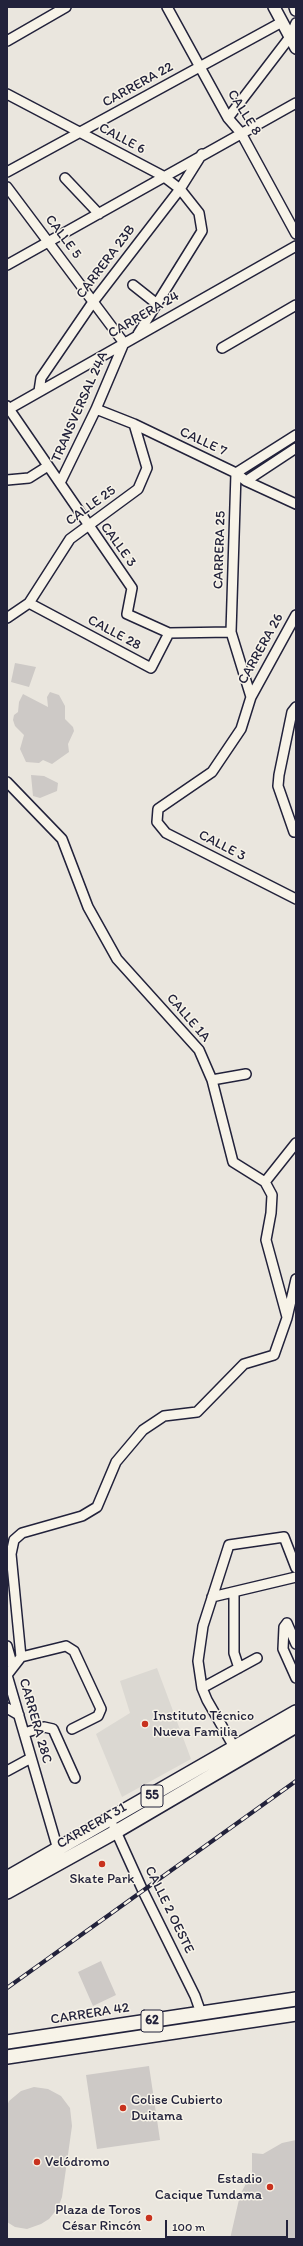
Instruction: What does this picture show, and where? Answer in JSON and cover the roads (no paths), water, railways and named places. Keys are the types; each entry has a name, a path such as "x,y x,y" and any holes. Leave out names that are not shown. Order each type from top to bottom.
{"highway":[{"name":"CARRERA 31","path":"114,1826 234,1747 296,1712"},
{"name":"CARRERA 31","path":"7,1892 60,1856 296,1726"},
{"name":"CARRERA 31","path":"7,1878 60,1856"},
{"name":"CARRERA 42","path":"7,2042 296,1999"},
{"name":"62","path":"7,2056 296,2014"}],"main road":[{"path":"274,7 296,48"}],"street":[{"path":"7,41 66,7"},
{"name":"CALLE 8","path":"167,7 228,118 241,133 296,234"},
{"name":"CARRERA 22","path":"7,172 282,22"},
{"path":"228,118 290,37 296,23"},
{"name":"CALLE 6","path":"7,94 163,176 180,189 199,213 202,231 157,304"},
{"path":"7,265 99,214 203,153 296,103"},
{"name":"CARRERA 23B","path":"39,391 41,378 93,302 180,189 203,153"},
{"path":"65,178 99,214"},
{"name":"CALLE 5","path":"7,187 124,343"},
{"name":"CARRERA 24","path":"8,408 296,246"},
{"path":"133,285 157,304 138,334"},
{"path":"222,348 296,305"},
{"name":"TRANSVERSAL 24A","path":"60,483 96,409 124,343"},
{"name":"CALLE 3","path":"8,408 132,588 127,614 169,633 231,632"},
{"name":"CALLE 7","path":"96,409 134,424 236,473 246,481 296,504"},
{"name":"CALLE 25","path":"7,618 29,603 70,539 138,489 147,468 134,424"},
{"path":"236,473 296,435"},
{"path":"246,481 296,448"},
{"path":"7,480 29,478 48,466"},
{"name":"CARRERA 25","path":"236,473 231,632 251,696"},
{"name":"CALLE 28","path":"29,603 151,668 169,633"},
{"name":"CARRERA 26","path":"251,696 296,615"},
{"name":"CALLE 3","path":"251,696 241,728 212,772 158,809 157,822 166,833 296,898"},
{"path":"294,709 279,775 278,786 294,832"},
{"name":"CALLE 1A","path":"7,782 62,839 88,907 117,959 199,1050 212,1080 233,1162 265,1182"},
{"path":"212,1080 246,1074"},
{"path":"287,1318 266,1240 271,1213 272,1195 265,1182 296,1143"},
{"path":"72,1730 98,1716 102,1709 74,1651 66,1646 21,1656 11,1554 14,1540 22,1533 82,1516 97,1507 116,1462 143,1430 164,1416 197,1412 244,1364 274,1355 287,1318 296,1280"},
{"path":"234,1747 207,1700 202,1688 198,1661 203,1626 229,1545 284,1537 296,1568"},
{"path":"212,1597 296,1577"},
{"path":"234,1592 234,1653 239,1668"},
{"path":"296,1644 287,1623 284,1627 283,1649 293,1663 296,1678"},
{"path":"7,1646 13,1667"},
{"name":"CARRERA 28C","path":"21,1656 8,1675 60,1856"},
{"path":"202,1688 257,1658"},
{"path":"7,1708 19,1715"},
{"path":"24,1733 44,1727 53,1729 75,1778"},
{"path":"7,1771 31,1758"},
{"name":"CALLE 2 OESTE","path":"114,1826 143,1891 155,1912 196,1996 201,2013"}],"railway":[{"path":"7,1988 296,1781"}],"place":[{"name":"Instituto Técnico Nueva Familia","path":"145,1724"},
{"name":"Skate Park","path":"102,1864"},
{"name":"Colise Cubierto Duitama","path":"123,2108"},
{"name":"Velódromo","path":"37,2162"},
{"name":"Estadio Cacique Tundama","path":"270,2187"},
{"name":"Plaza de Toros César Rincón","path":"149,2218"}]}
